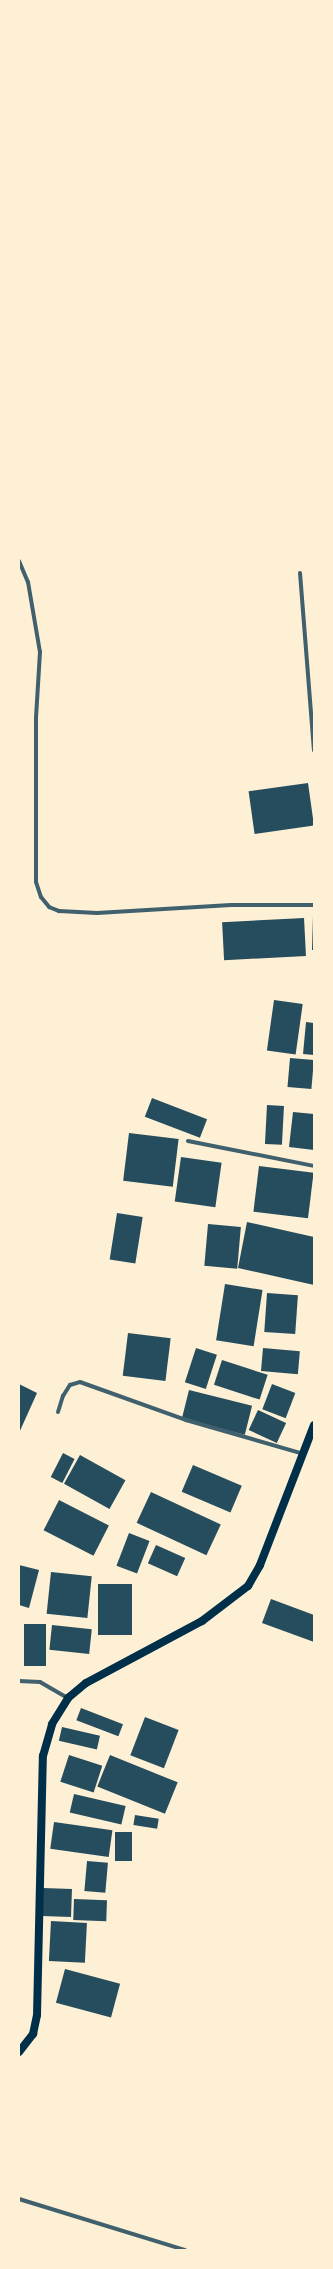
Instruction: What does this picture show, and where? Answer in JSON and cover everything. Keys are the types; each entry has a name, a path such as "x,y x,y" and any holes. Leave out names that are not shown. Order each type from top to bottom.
{"main road":[{"path":"19,2052 33,2034 37,2015 43,1756 52,1724 68,1698 86,1683 202,1621 248,1586 260,1565 314,1425"}],"street":[{"path":"19,561 28,582 40,652 36,718 36,882 41,897 49,907 59,911 97,913 231,905 314,905"},
{"path":"300,573 314,750"},
{"path":"188,1140 314,1166"},
{"path":"58,1412 63,1396 70,1385 80,1382 186,1420 304,1454"},
{"path":"19,1681 40,1682 68,1698"},
{"path":"19,2199 185,2250"}],"building":[{"path":"308,783 314,826 255,834 249,791"},
{"path":"313,915 314,950 312,950"},
{"path":"304,918 306,956 224,960 222,922"},
{"path":"274,1000 303,1004 296,1055 267,1051"},
{"path":"306,1022 314,1023 314,1055 303,1054"},
{"path":"290,1058 314,1060 311,1089 287,1087"},
{"path":"152,1098 207,1119 200,1138 145,1117"},
{"path":"267,1105 284,1106 282,1145 265,1144"},
{"path":"293,1112 314,1114 314,1150 289,1147"},
{"path":"129,1133 179,1139 173,1187 123,1181"},
{"path":"181,1157 222,1163 215,1207 175,1202"},
{"path":"259,1166 314,1173 308,1218 253,1212"},
{"path":"117,1213 143,1217 135,1263 110,1259"},
{"path":"247,1222 314,1237 314,1285 238,1268"},
{"path":"208,1224 241,1227 237,1269 204,1266"},
{"path":"225,1284 263,1290 254,1346 216,1340"},
{"path":"267,1293 298,1295 295,1334 264,1332"},
{"path":"128,1333 171,1338 165,1381 123,1376"},
{"path":"196,1348 217,1355 206,1389 185,1382"},
{"path":"263,1348 300,1351 298,1374 261,1371"},
{"path":"222,1360 268,1375 260,1400 214,1385"},
{"path":"19,1384 37,1393 19,1433"},
{"path":"272,1384 295,1393 286,1418 262,1409"},
{"path":"189,1390 252,1406 245,1435 182,1419"},
{"path":"258,1410 286,1423 277,1443 249,1430"},
{"path":"63,1453 75,1459 62,1483 51,1477"},
{"path":"80,1455 125,1480 109,1509 64,1484"},
{"path":"193,1465 242,1486 230,1512 182,1492"},
{"path":"151,1492 221,1525 206,1555 137,1523"},
{"path":"59,1500 109,1525 93,1556 44,1530"},
{"path":"129,1533 150,1541 137,1574 116,1566"},
{"path":"156,1545 185,1558 177,1576 148,1563"},
{"path":"19,1565 39,1570 29,1608 19,1605"},
{"path":"51,1572 92,1576 87,1618 47,1614"},
{"path":"98,1584 132,1584 132,1635 98,1635"},
{"path":"271,1599 314,1615 314,1642 262,1623"},
{"path":"24,1624 46,1624 46,1666 24,1666"},
{"path":"52,1625 92,1629 89,1654 49,1650"},
{"path":"81,1708 123,1724 118,1736 76,1720"},
{"path":"145,1717 179,1730 164,1768 130,1755"},
{"path":"62,1727 100,1736 97,1749 59,1741"},
{"path":"69,1755 102,1766 94,1792 60,1782"},
{"path":"110,1755 178,1782 165,1814 97,1787"},
{"path":"74,1794 126,1806 121,1824 70,1813"},
{"path":"135,1815 159,1819 157,1829 133,1825"},
{"path":"54,1822 112,1830 109,1857 50,1849"},
{"path":"115,1832 132,1832 132,1861 115,1861"},
{"path":"87,1861 108,1863 105,1893 84,1891"},
{"path":"43,1888 72,1889 71,1917 42,1916"},
{"path":"74,1899 107,1900 106,1921 73,1920"},
{"path":"51,1921 87,1923 85,1963 49,1961"},
{"path":"65,1969 120,1984 111,2018 56,2003"}]}
